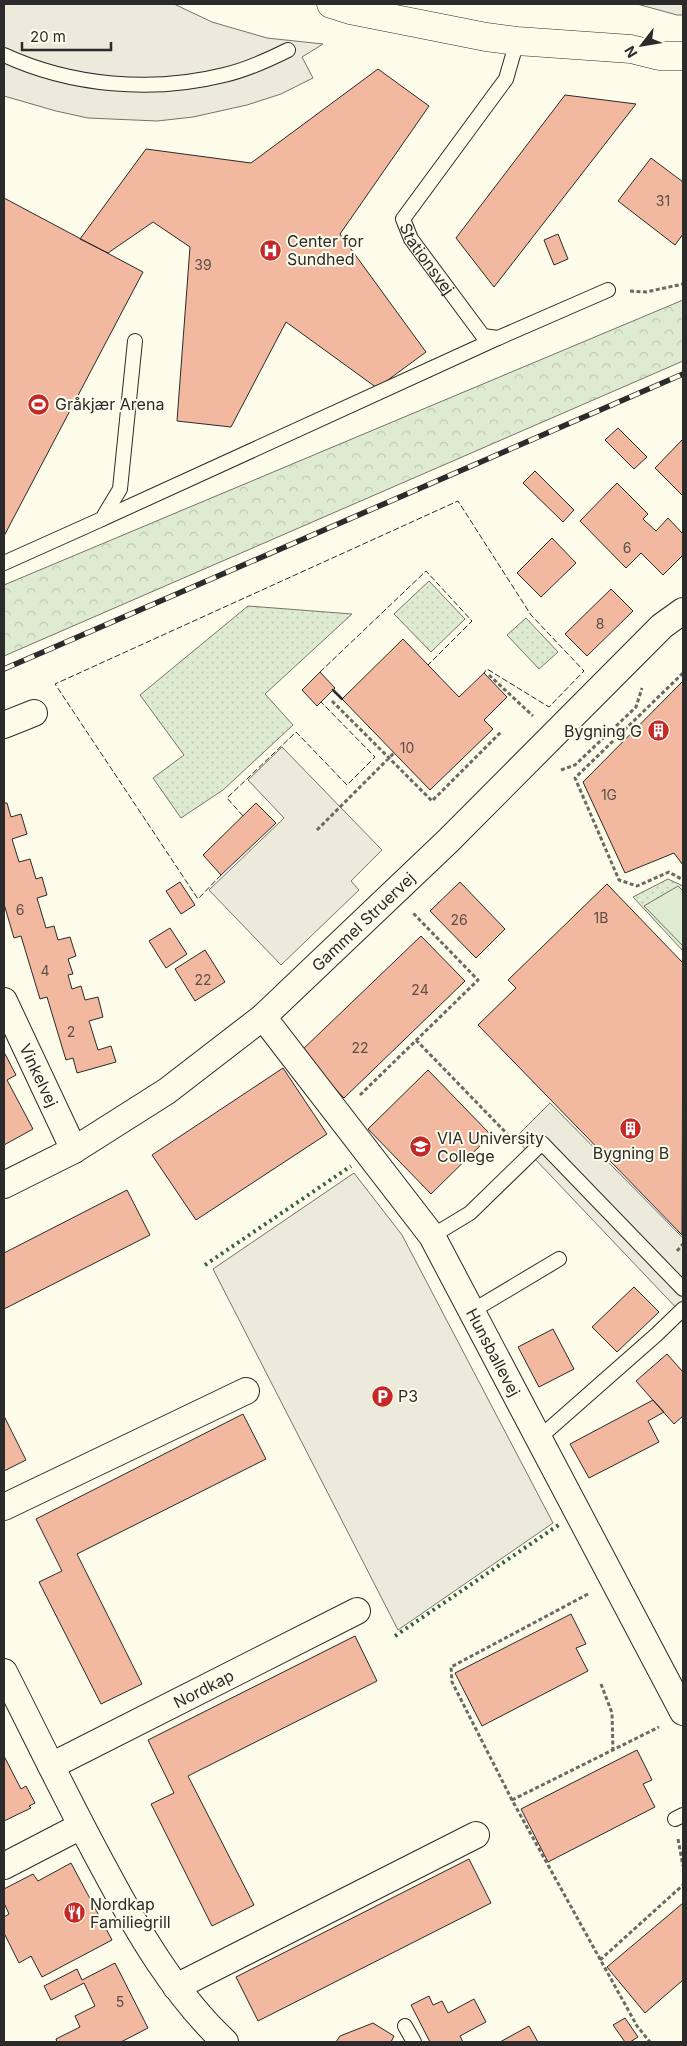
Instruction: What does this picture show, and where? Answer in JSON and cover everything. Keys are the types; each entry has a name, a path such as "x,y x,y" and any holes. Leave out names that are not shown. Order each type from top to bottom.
{"street":[{"path":"331,4 350,10 466,33 518,41 631,49 659,56 683,56"},
{"name":"Gammel Struervej","path":"4,1185 74,1150 167,1091 264,1017 394,893 662,626 683,611"},
{"path":"4,724 34,713"},
{"name":"Vinkelvej","path":"4,1001 74,1150"},
{"name":"Hunsballevej","path":"264,1017 432,1236 614,1580 674,1718"},
{"path":"4,1507 246,1391"},
{"name":"Nordkap","path":"51,1766 357,1611"},
{"path":"4,1672 81,1826 133,1922 176,1987 225,2042"},
{"path":"4,1866 81,1826"},
{"path":"176,1987 476,1835"}],"lane":[{"name":"Stationsvej","path":"498,338 483,336 411,239 403,219 506,79 518,41"},
{"path":"4,55 30,66 62,75 140,85 166,84 225,75 288,50"},
{"path":"4,563 498,338 608,290"},
{"path":"102,519 120,489 136,341"},
{"path":"432,1236 470,1213 542,1143 683,1289"},
{"path":"472,1311 558,1259"},
{"path":"539,1438 656,1335 683,1308"},
{"path":"405,2026 414,2042"}],"path":[{"path":"608,290 646,292 683,284"},
{"path":"683,673 575,778 619,880 637,886 668,872 683,880"},
{"path":"489,675 553,736"},
{"path":"332,701 432,800 501,732"},
{"path":"317,830 394,753"},
{"path":"339,1115 478,980 394,893"},
{"path":"416,1040 529,1156"},
{"path":"614,1580 451,1667 452,1682 512,1800 637,2026 650,2042"},
{"path":"601,1684 612,1713 612,1751"},
{"path":"512,1800 674,1718"},
{"path":"600,1960 683,1885"}],"green space":[{"path":"683,300 683,361 4,656 4,585"},
{"path":"429,581 465,619 431,652 394,614"},
{"path":"248,606 352,614 265,694 293,725 223,790 181,818 153,778 184,755 140,695"},
{"path":"526,618 558,652 539,669 507,635"},
{"path":"668,879 683,886 683,951 633,897"},
{"path":"678,886 683,891 683,946 644,906"}],"shaded area":[{"path":"4,4 174,4 212,22 267,38 323,44 302,57 313,78 281,94 247,105 193,117 157,121 88,118 4,96"},
{"path":"637,4 683,4 683,15 677,15"},
{"path":"282,747 382,850 351,881 359,890 281,965 209,890 284,818 248,780"},
{"path":"550,1103 683,1238 683,1315 515,1138"},
{"name":"P3","path":"354,1173 402,1235 553,1523 398,1630 213,1269"}],"building":[{"name":"Center for Sundhed","path":"378,69 429,106 340,234 426,352 377,388 286,322 231,427 177,421 190,247 153,222 108,253 80,239 146,149 251,163"},
{"path":"565,95 636,104 494,287 456,238"},
{"path":"651,158 683,182 683,234 675,245 618,201"},
{"name":"Gråkjær Arena","path":"4,198 143,272 4,536"},
{"path":"558,234 568,259 554,265 544,240"},
{"path":"618,428 647,457 634,469 605,440"},
{"path":"683,439 683,496 655,468"},
{"path":"535,471 574,510 563,522 523,483"},
{"path":"617,483 648,514 643,519 656,531 668,518 683,534 683,555 663,575 641,553 626,568 580,521"},
{"path":"552,538 576,563 541,597 517,573"},
{"path":"611,589 633,611 587,656 565,634"},
{"path":"403,639 459,697 484,673 507,697 484,720 493,729 430,790 342,699"},
{"path":"320,672 335,688 317,706 302,690"},
{"name":"Bygning G","path":"683,681 683,865 674,853 625,873 583,782"},
{"path":"4,803 7,803 11,817 21,814 27,834 12,839 19,862 30,859 36,879 42,877 47,895 37,898 46,928 54,926 58,940 70,937 76,956 68,959 73,974 68,975 72,989 81,986 85,1000 98,997 103,1017 89,1021 98,1050 111,1046 116,1062 77,1073 73,1058 66,1060 47,997 40,999 21,936 14,938 4,904"},
{"path":"256,803 276,823 221,875 203,855"},
{"path":"180,882 195,905 181,914 166,891"},
{"path":"460,882 505,929 476,958 430,911"},
{"name":"Bygning B","path":"607,884 683,963 682,1235 478,1025 516,988 508,980"},
{"path":"170,928 187,954 166,968 149,941"},
{"path":"421,936 465,981 344,1098 300,1052"},
{"path":"205,950 225,982 195,1001 175,969"},
{"path":"4,1052 16,1075 7,1080 33,1129 4,1145"},
{"path":"283,1068 327,1134 196,1220 152,1155"},
{"path":"428,1070 491,1135 431,1194 368,1129"},
{"path":"127,1190 150,1235 4,1309 4,1253"},
{"path":"634,1287 659,1312 617,1352 592,1327"},
{"path":"553,1329 574,1369 539,1387 518,1347"},
{"path":"667,1354 683,1372 683,1416 674,1424 636,1381"},
{"path":"653,1400 664,1412 648,1421 659,1442 589,1478 570,1444"},
{"path":"243,1414 266,1459 77,1554 142,1684 101,1704 39,1582 62,1571 36,1519"},
{"path":"4,1416 26,1460 4,1471"},
{"path":"571,1614 586,1644 576,1648 588,1671 482,1726 455,1673"},
{"path":"355,1636 377,1681 188,1776 254,1905 212,1926 151,1804 174,1793 148,1740"},
{"path":"637,1750 652,1780 643,1784 655,1807 548,1862 521,1809"},
{"path":"4,1756 21,1789 26,1786 35,1803 29,1806 31,1808 4,1821"},
{"path":"469,1859 491,1903 258,2021 236,1977"},
{"path":"71,1863 112,1940 42,1977 31,1956 19,1963 4,1933 4,1917 9,1914 4,1903 4,1889 33,1874 38,1881"},
{"path":"683,1903 683,1980 645,2013 607,1967"},
{"path":"115,1963 148,2028 121,2042 57,2042 56,2039 80,2027 75,2016 95,2006 84,1983 51,2000 44,1986 77,1969 82,1980"},
{"path":"429,1996 433,2005 442,2001 448,2013 474,1999 486,2022 460,2036 463,2042 430,2042 411,2005"},
{"path":"625,2018 638,2037 630,2042 625,2042 613,2025"},
{"path":"373,2023 394,2036 391,2042 336,2042 340,2036"},
{"path":"529,2026 538,2042 500,2042"}],"railway":[{"path":"4,669 683,374"}],"hedge":[{"path":"205,1265 351,1166"},
{"path":"395,1636 560,1524"}],"fence":[{"path":"221,875 198,899 55,684 458,501 531,615 584,671 549,707 487,669 484,673"},
{"path":"320,672 426,571 472,621 428,665"},
{"path":"243,816 227,798 296,732 347,785 375,757 321,702"}],"wall":[{"path":"333,690 342,699"}],"place":[{"name":"Center for Sundhed","path":"271,250"},
{"name":"Gråkjær Arena","path":"39,404"},
{"name":"Bygning G","path":"658,731"},
{"name":"Bygning B","path":"631,1129"},
{"name":"VIA University College","path":"421,1147"},
{"name":"P3","path":"382,1396"},
{"name":"Nordkap Familiegrill","path":"74,1913"}]}
